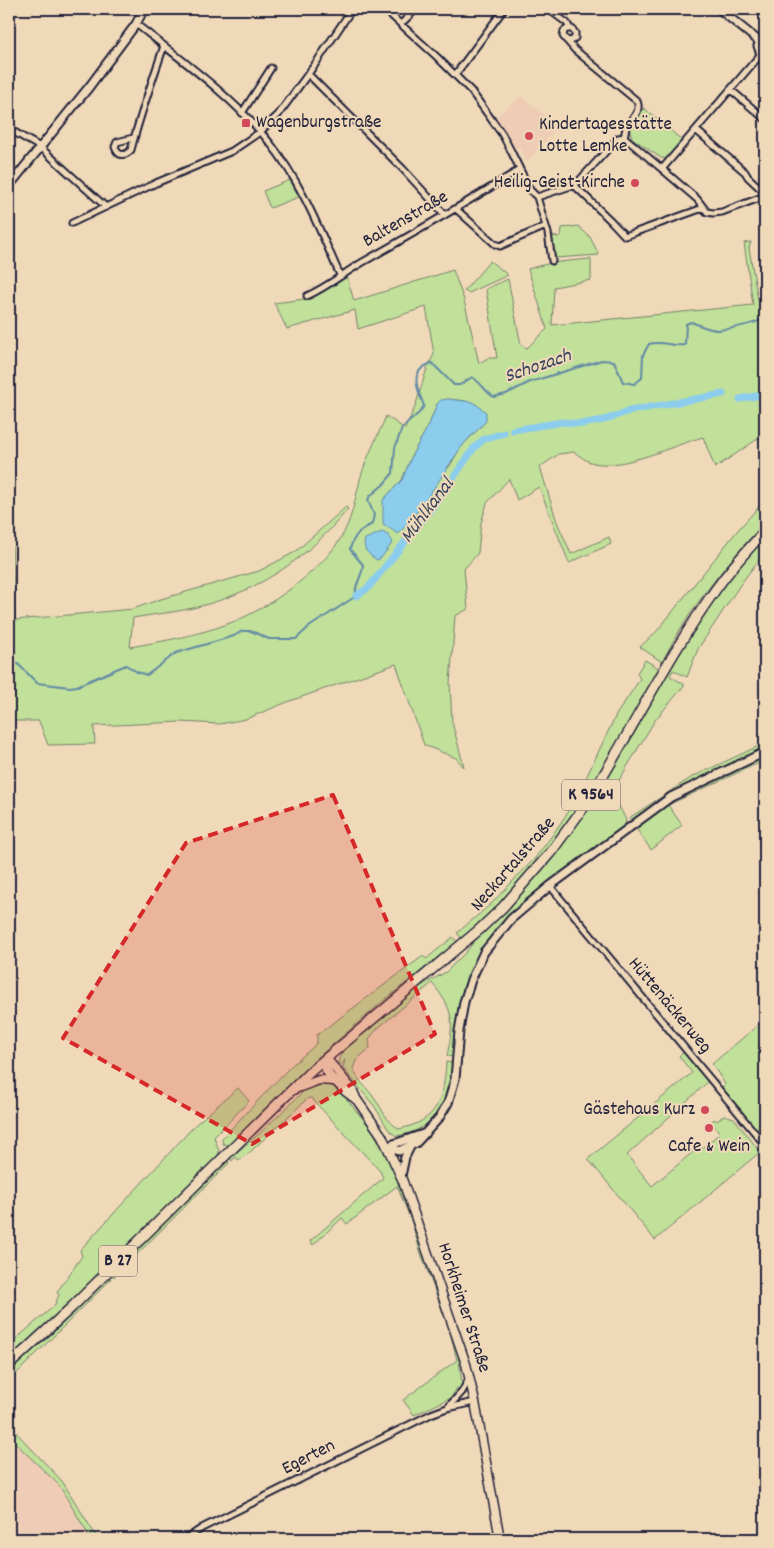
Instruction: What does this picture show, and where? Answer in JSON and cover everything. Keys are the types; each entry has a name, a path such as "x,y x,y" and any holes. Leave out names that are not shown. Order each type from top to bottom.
{"main road":[{"name":"Neckartalstraße","path":"326,1058 456,950 503,907 530,878 572,825 604,775 691,625 717,587 765,530"},
{"path":"326,1058 325,1068 333,1081"},
{"name":"B 27","path":"9,1365 72,1307 326,1058"},
{"name":"Horkheimer Straße","path":"326,1058 352,1089 357,1100 377,1127 388,1146 401,1176 461,1347 470,1378 500,1539"},
{"path":"293,1089 316,1080 326,1079 333,1081"},
{"name":"Horkheimer Straße","path":"333,1081 357,1100"}],"street":[{"path":"9,186 89,87 136,24 144,9"},
{"path":"72,223 156,183 232,151 260,132 278,115 352,9"},
{"path":"384,9 471,91 502,134 519,170 536,197 546,226 552,261"},
{"path":"401,24 416,9"},
{"path":"455,75 504,9"},
{"path":"548,9 575,32 575,38 571,41 566,40"},
{"path":"662,169 763,55 759,51 762,40 719,9"},
{"path":"136,24 242,113 271,144 296,183 340,275"},
{"path":"570,28 563,33 564,38 575,50 637,101 639,105 637,114 626,128 624,137"},
{"path":"133,138 164,46"},
{"path":"242,113 271,68"},
{"path":"308,74 403,169 445,215"},
{"path":"731,90 765,119"},
{"path":"9,129 40,147 106,207"},
{"path":"697,131 765,193"},
{"path":"536,197 574,186 618,138 624,137 697,200 707,212 712,214 722,212 765,196"},
{"name":"Baltenstraße","path":"307,296 519,170"},
{"path":"574,186 625,236 703,208"},
{"path":"456,209 495,244 500,246 546,226"},
{"path":"388,1146 399,1151 410,1147 426,1133 444,1111 454,1088 464,1002 470,980 484,952 511,919 550,886 670,797 765,752"},
{"name":"Hüttenäckerweg","path":"550,886 765,1145"},
{"path":"388,1146 426,1133"},
{"path":"401,1176 405,1157 410,1147"},
{"name":"Egerten","path":"448,1408 462,1392 470,1378"},
{"name":"Egerten","path":"186,1539 202,1528 431,1414 475,1402"}],"highlighted area":[{"path":"333,795 435,1034 252,1144 63,1038 186,843"}],"shaded area":[{"name":"Kindertagesstätte Lotte Lemke","path":"521,96 558,126 527,162 519,147 515,149 496,117"},
{"path":"9,1434 50,1474 95,1539 9,1539"}],"green space":[{"path":"644,108 684,142 670,159 661,158 632,138 629,127"},
{"path":"290,180 299,197 270,208 263,191"},
{"path":"578,226 590,237 599,255 555,258 551,236 561,237 562,228"},
{"path":"751,242 749,248 758,300 765,299 765,434 715,468 703,437 648,456 619,463 591,462 574,452 559,454 540,467 557,522 571,554 609,537 611,544 569,563 539,487 517,500 509,479 487,503 481,523 478,553 464,569 468,609 455,616 450,683 452,722 464,767 456,758 424,745 396,664 290,701 246,719 220,724 180,722 94,726 95,744 48,745 39,721 9,721 9,542 12,542 15,620 133,609 259,571 295,552 346,507 348,509 300,557 264,581 244,591 201,606 133,618 130,647 194,634 244,617 275,600 305,578 339,541 350,518 363,468 386,416 405,429 415,407 427,368 434,354 426,307 358,329 355,310 287,329 274,303 305,299 347,277 354,301 453,270 464,300 479,363 488,358 497,358 486,289 508,279 521,345 527,348 547,329 528,269 551,263 591,259 591,280 554,287 552,325 753,305 744,243","holes":["448,399 465,401 486,421 460,448 413,518 383,500 402,480 413,453 429,425 437,404"]},
{"path":"490,261 508,275 469,293 464,291"},
{"path":"765,500 765,522 709,588 684,624 662,662 640,647 657,631 737,531"},
{"path":"765,536 765,552 742,582 698,649 687,677 673,670 670,676 684,684 684,686 655,720 612,792 626,820 625,825 527,898 496,928 477,958 466,983 454,1057 447,1056 451,1034 449,1009 432,983 378,1028 369,1039 370,1048 357,1059 353,1068 357,1077 378,1103 387,1118 399,1129 423,1120 430,1114 441,1097 446,1062 453,1063 448,1090 438,1112 422,1127 410,1133 396,1136 388,1129 375,1107 343,1068 345,1060 339,1068 338,1061 341,1055 350,1045 417,988 446,972 511,905 549,861 587,810 606,780 676,657 696,626 733,574"},
{"path":"645,660 660,669 576,812 546,852 514,889 462,939 457,933 491,904 535,858 566,815 616,715 640,679 637,673"},
{"path":"765,743 765,760 668,805 682,825 651,850 629,818 692,777"},
{"path":"453,937 457,942 381,1003 309,1065 231,1144 223,1144 222,1139 226,1134 290,1067 313,1047 317,1042 317,1035 423,956 426,959"},
{"path":"765,1019 765,1141 720,1089 725,1084 712,1064"},
{"path":"685,1051 709,1081 627,1155 652,1186 699,1147 701,1149 720,1133 711,1122 714,1119 717,1121 724,1115 734,1118 760,1152 655,1240 588,1159 692,1073 679,1056"},
{"path":"320,1083 331,1084 339,1090 373,1131 392,1167 412,1217 458,1351 462,1385 460,1389 457,1388 451,1398 414,1415 403,1400 457,1360 449,1328 397,1186 347,1224 342,1218 313,1245 310,1241 383,1178 380,1171 311,1098 307,1099 249,1153 239,1160 235,1157 232,1161 230,1158 260,1133 305,1090 320,1085"},
{"path":"238,1088 249,1101 214,1137 219,1151 218,1156 85,1289 9,1360 9,1345 54,1306 59,1295 57,1292 82,1256 80,1250 196,1124"},
{"path":"228,1161 229,1163 114,1277 112,1274"},
{"path":"109,1277 111,1279 9,1381 9,1371 53,1333"},
{"path":"9,1425 62,1481 98,1539 91,1539 59,1485 9,1437"}],"water":[{"path":"441,400 473,402 486,412 486,421 463,445 423,504 398,534 383,524 383,500 402,480 413,453 429,425 437,404"},
{"path":"382,532 388,535 393,542 381,558 377,560 366,551 364,543 365,539"}],"waterway":[{"name":"Schozach","path":"9,655 37,683 70,687 77,686 126,665 137,672 147,675 176,653 234,636 242,631 251,631 269,639 296,639 309,627 356,596 356,587 363,565 350,549 353,540 358,534 372,524 374,515 368,500 393,473 395,448 402,428 424,406 416,381 417,375 424,366 432,363 454,385 460,385 472,377 494,397 506,394 530,382 602,360 614,361 623,382 634,384 642,378 643,355 649,344 685,345 686,324 691,322 718,330 742,326 765,318"},
{"name":"Mühlkanal","path":"513,430 563,422 581,424 604,420 629,411 723,394"},
{"name":"Mühlkanal","path":"740,399 765,394"},
{"name":"Mühlkanal","path":"356,596 368,588 433,507 474,448 484,439 504,433"}],"place":[{"name":"Wagenburgstraße","path":"246,123"},
{"name":"Kindertagesstätte Lotte Lemke","path":"529,136"},
{"name":"Heilig-Geist-Kirche","path":"635,183"},
{"name":"Gästehaus Kurz","path":"705,1110"},
{"name":"Cafe & Wein","path":"709,1128"}]}
